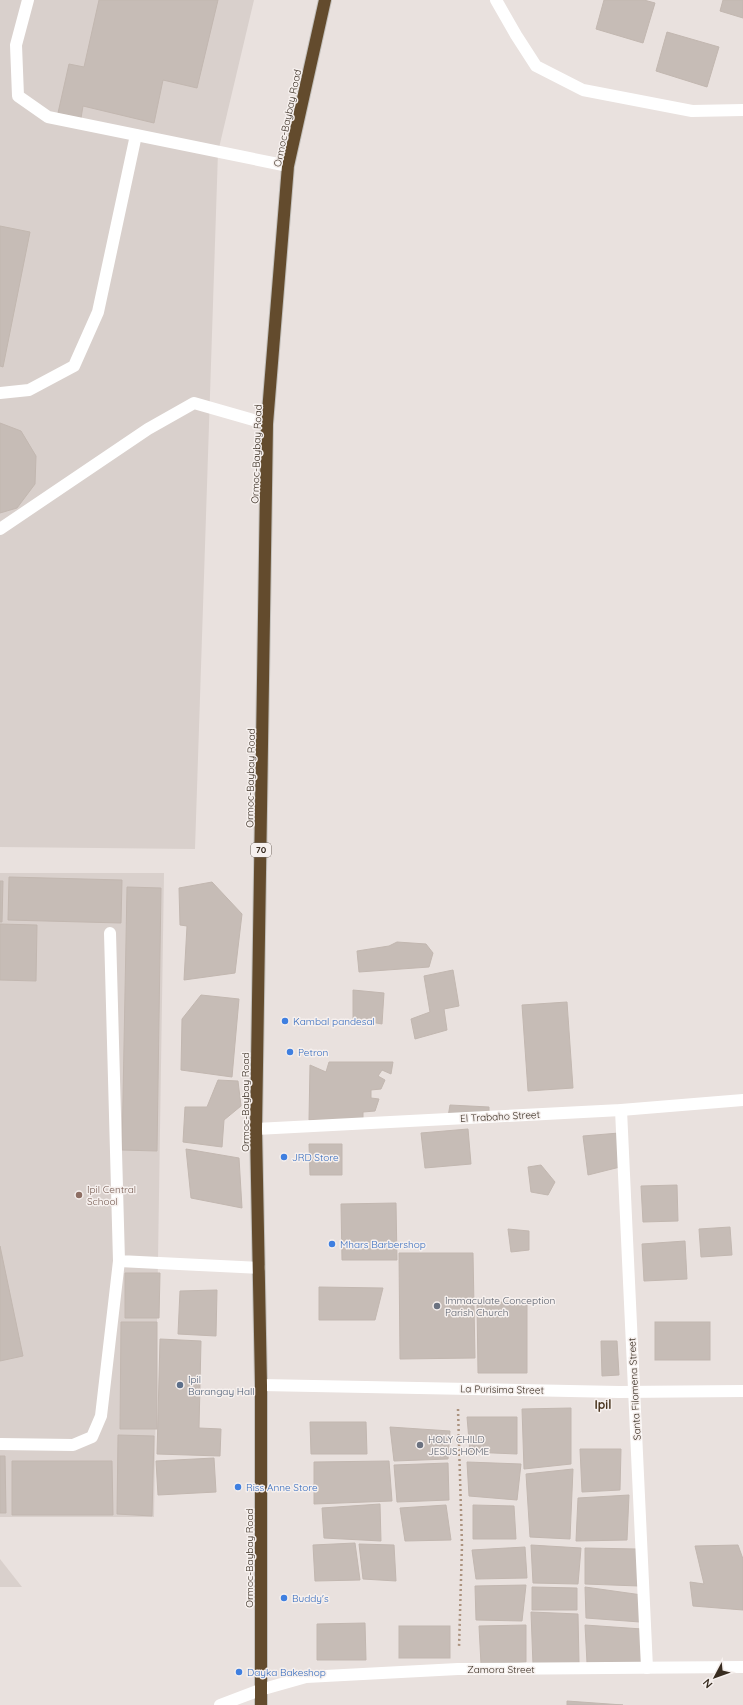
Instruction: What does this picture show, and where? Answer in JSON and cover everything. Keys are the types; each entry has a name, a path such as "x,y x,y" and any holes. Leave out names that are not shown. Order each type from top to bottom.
{"highway":[{"name":"Ormoc-Baybay Road","path":"261,1705 261,1385 256,1129 267,424 288,166 325,0"}],"street":[{"path":"28,0 16,45 18,96 48,117 288,166"},
{"path":"496,0 536,66 584,90 692,111 743,110"},
{"path":"0,393 29,390 74,366 98,312 136,135"},
{"path":"0,529 148,429 194,403 267,424"},
{"path":"0,1444 73,1445 92,1437 101,1416 120,1261 110,933"},
{"name":"El Trabaho Street","path":"256,1129 621,1110 743,1100"},
{"name":"Santa Filomena Street","path":"621,1110 647,1668"},
{"path":"120,1261 259,1268"},
{"name":"La Purisima Street","path":"261,1385 634,1391 743,1391"},
{"name":"Zamora Street","path":"220,1705 260,1690 306,1677 458,1669 743,1667"}],"path":[{"path":"458,1388 462,1545 458,1669"}],"shaded area":[{"path":"0,0 254,0 218,152 195,849 0,847"},
{"name":"Ipil Central School","path":"0,873 164,873 154,1517 0,1517"},
{"path":"0,1559 22,1587 0,1587"}],"building":[{"path":"99,0 218,0 197,88 163,80 154,123 83,106 81,118 58,113 69,64 84,67"},
{"path":"604,0 644,0 655,3 643,43 596,29"},
{"path":"723,0 743,0 743,18 720,11"},
{"path":"667,32 719,47 707,87 656,71"},
{"path":"0,226 30,232 3,367 0,366"},
{"path":"0,423 21,431 36,456 35,484 17,508 0,513"},
{"path":"9,877 122,880 121,923 8,920"},
{"path":"0,881 3,881 2,922 0,922"},
{"path":"212,882 242,914 235,973 184,980 187,926 180,925 179,888"},
{"path":"127,887 161,888 157,1151 122,1150"},
{"path":"0,924 37,925 36,981 0,980"},
{"path":"397,942 426,944 433,953 429,967 359,972 357,951 389,946"},
{"path":"453,970 459,1006 444,1009 447,1030 415,1039 411,1019 430,1012 424,976"},
{"path":"353,990 384,993 382,1024 353,1019"},
{"path":"201,995 239,999 232,1077 181,1070 182,1019"},
{"path":"567,1002 573,1088 528,1091 522,1005"},
{"path":"329,1062 393,1062 391,1074 382,1070 378,1076 385,1080 381,1089 371,1090 371,1098 379,1099 375,1111 363,1112 363,1120 309,1120 310,1065 326,1072"},
{"path":"218,1080 238,1081 241,1106 224,1120 222,1147 183,1142 185,1107 207,1107"},
{"path":"450,1105 489,1107 489,1115 448,1117"},
{"path":"468,1129 471,1164 425,1168 421,1133"},
{"path":"619,1133 620,1167 588,1175 583,1136"},
{"path":"309,1144 342,1144 342,1175 310,1175"},
{"path":"186,1149 239,1158 242,1208 191,1198"},
{"path":"541,1165 555,1182 548,1195 531,1192 528,1167"},
{"path":"677,1185 678,1221 643,1222 641,1186"},
{"path":"396,1203 397,1260 342,1260 341,1204"},
{"path":"730,1227 732,1255 701,1257 699,1229"},
{"path":"508,1229 529,1231 529,1250 511,1252"},
{"path":"685,1241 687,1279 644,1281 642,1244"},
{"path":"0,1246 23,1356 0,1361"},
{"name":"Immaculate Conception Parish Church","path":"399,1253 473,1253 475,1358 400,1359"},
{"path":"125,1273 160,1273 159,1318 125,1318"},
{"path":"319,1287 383,1288 375,1320 319,1320"},
{"path":"217,1290 216,1336 178,1334 180,1291"},
{"path":"477,1302 527,1302 527,1373 478,1373"},
{"path":"121,1322 157,1322 157,1429 120,1429"},
{"path":"655,1322 710,1322 710,1360 655,1360"},
{"name":"Ipil Barangay Hall","path":"160,1339 201,1341 199,1428 221,1429 220,1456 157,1454"},
{"path":"601,1341 617,1341 619,1375 602,1376"},
{"path":"571,1408 571,1464 524,1469 522,1409"},
{"path":"467,1417 517,1417 517,1454 470,1452"},
{"path":"310,1422 366,1422 367,1454 311,1454"},
{"name":"HOLY CHILD JESUS HOME","path":"390,1427 450,1431 448,1459 394,1461"},
{"path":"118,1435 154,1436 152,1516 117,1514"},
{"path":"580,1449 621,1449 620,1490 582,1492"},
{"path":"0,1456 5,1456 6,1513 0,1513"},
{"path":"214,1458 216,1492 158,1495 156,1461"},
{"path":"12,1461 112,1461 113,1515 12,1515"},
{"path":"389,1461 392,1501 314,1504 314,1462"},
{"path":"467,1462 521,1464 517,1500 469,1496"},
{"path":"448,1463 449,1500 397,1502 394,1465"},
{"path":"573,1469 570,1539 530,1537 526,1474"},
{"path":"629,1495 627,1540 576,1541 578,1498"},
{"path":"380,1504 381,1541 324,1538 322,1508"},
{"path":"446,1505 451,1540 405,1541 400,1508"},
{"path":"473,1505 514,1506 516,1539 473,1539"},
{"path":"355,1543 360,1580 315,1581 313,1545"},
{"path":"359,1544 394,1545 396,1581 363,1579"},
{"path":"531,1545 581,1548 578,1584 533,1583"},
{"path":"738,1545 743,1559 743,1610 693,1606 690,1582 704,1584 695,1546"},
{"path":"525,1547 527,1578 476,1579 472,1550"},
{"path":"585,1548 637,1549 639,1586 585,1584"},
{"path":"526,1585 522,1621 476,1620 475,1586"},
{"path":"532,1587 577,1588 577,1610 532,1610"},
{"path":"585,1587 642,1595 640,1622 586,1618"},
{"path":"531,1612 578,1614 579,1663 533,1665"},
{"path":"365,1623 366,1660 317,1660 317,1624"},
{"path":"526,1625 526,1662 481,1664 479,1626"},
{"path":"585,1625 642,1629 641,1665 587,1663"},
{"path":"399,1626 450,1626 450,1658 399,1658"},
{"path":"567,1701 623,1705 567,1705"}],"place":[{"name":"Kambal pandesal","path":"285,1021"},
{"name":"Petron","path":"290,1052"},
{"name":"JRD Store","path":"284,1157"},
{"name":"Ipil Central School","path":"79,1195"},
{"name":"Mhars Barbershop","path":"332,1244"},
{"name":"Immaculate Conception Parish Church","path":"437,1306"},
{"name":"Ipil Barangay Hall","path":"180,1385"},
{"name":"HOLY CHILD JESUS HOME","path":"420,1445"},
{"name":"Riss Anne Store","path":"238,1487"},
{"name":"Buddy's","path":"284,1598"},
{"name":"Dayka Bakeshop","path":"239,1672"}],"district":[{"name":"Ipil","path":"603,1405"}]}
